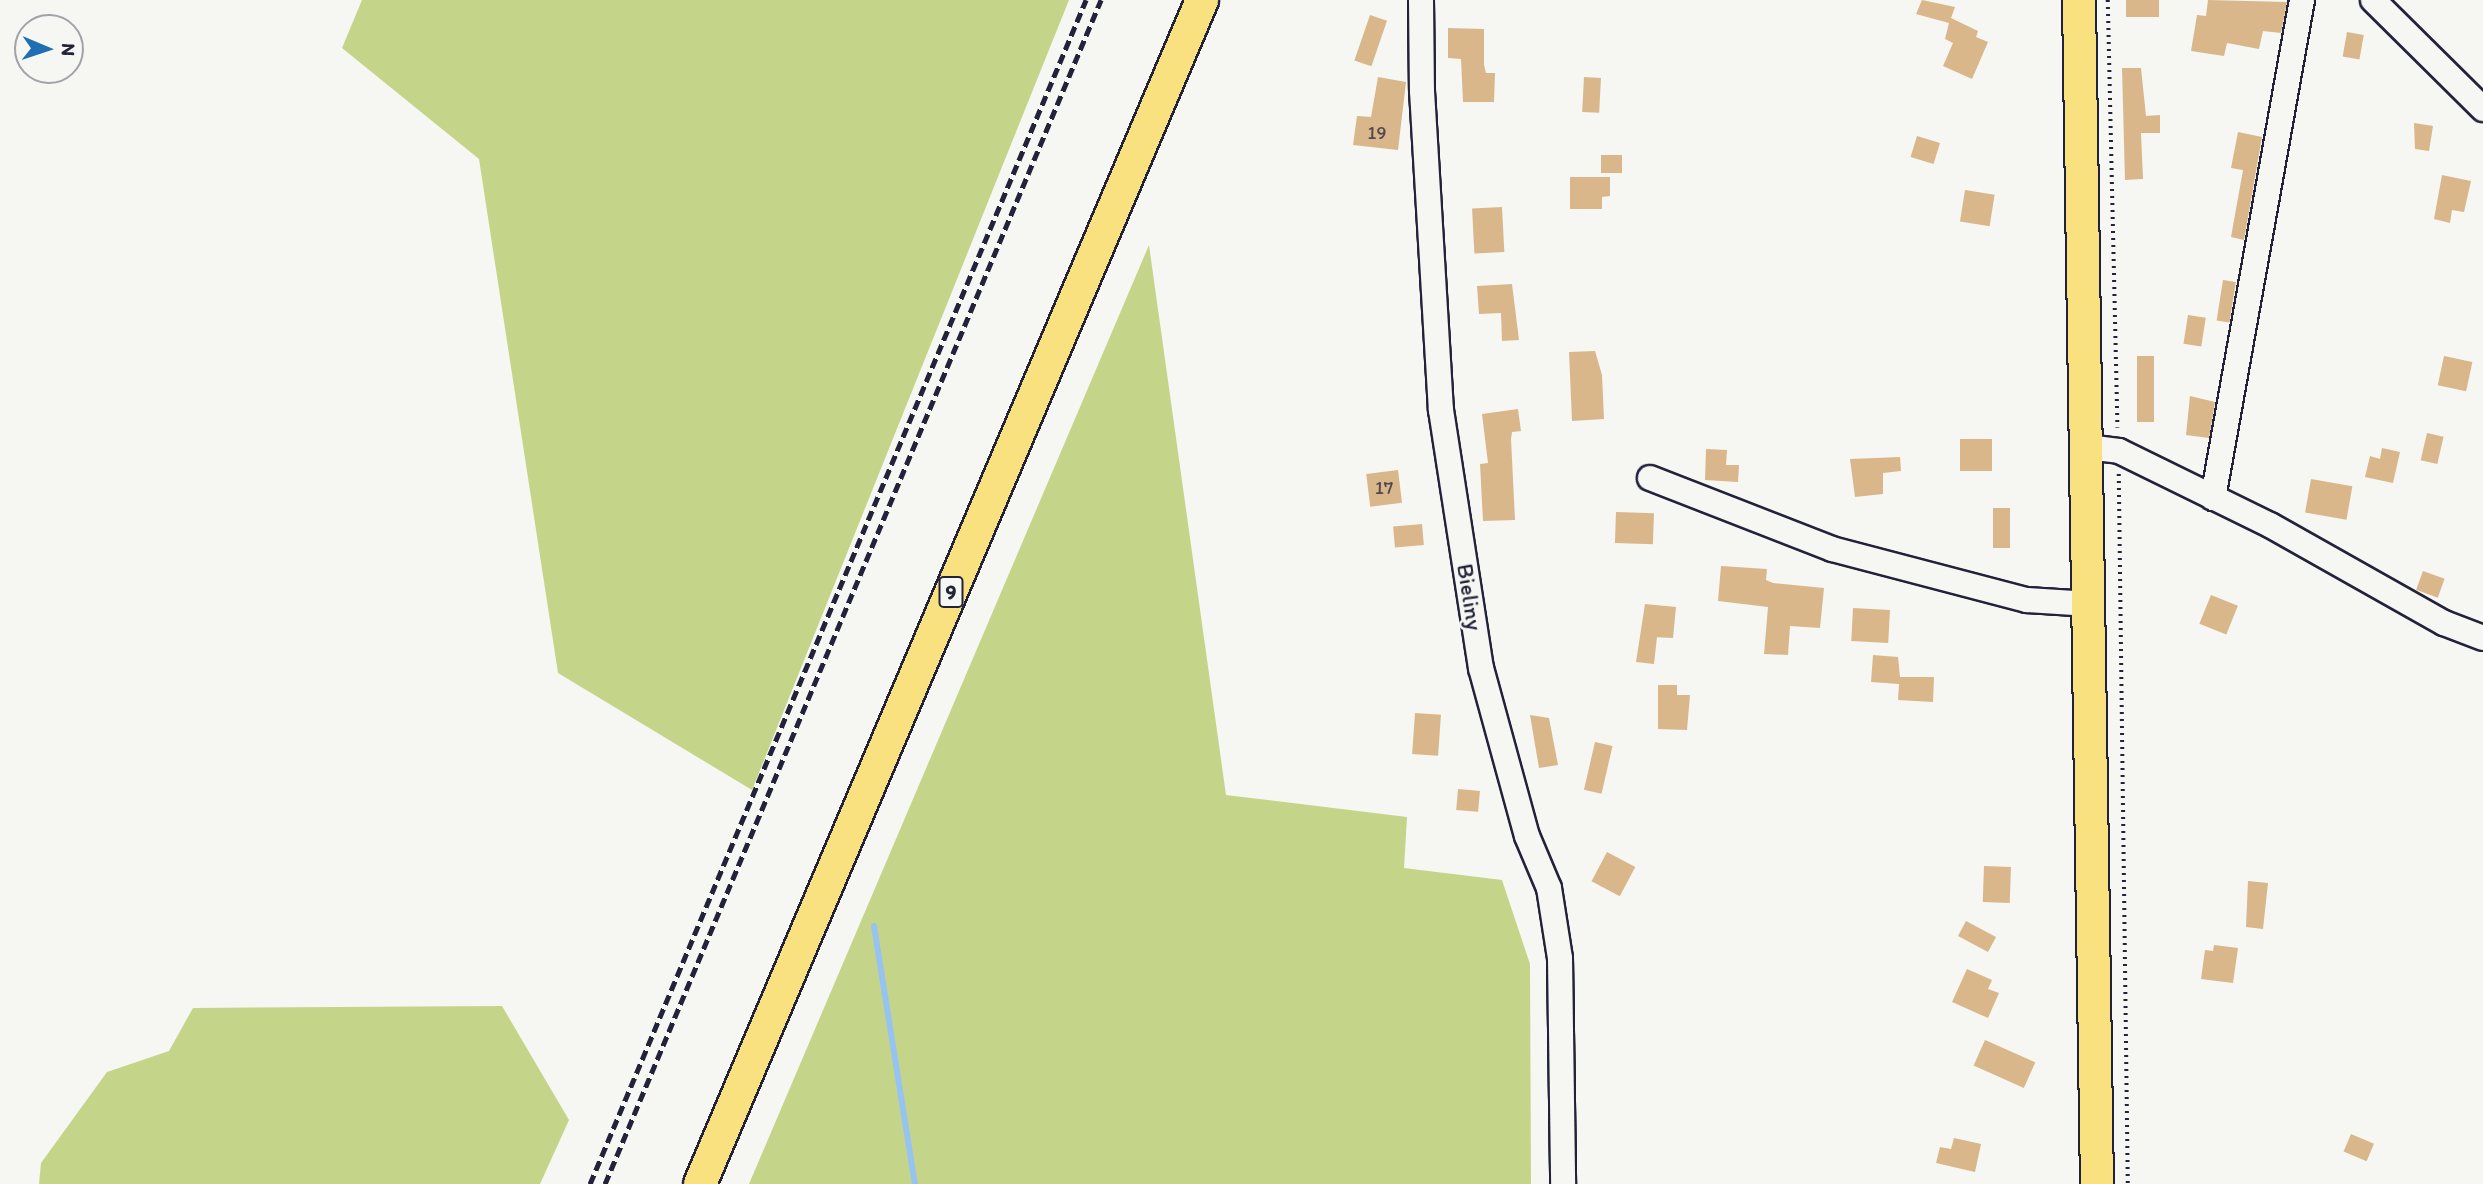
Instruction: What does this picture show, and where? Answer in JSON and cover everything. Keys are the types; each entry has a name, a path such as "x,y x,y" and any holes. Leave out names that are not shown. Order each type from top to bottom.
{"main road":[{"name":"9","path":"700,1184 1202,0"},
{"path":"2079,0 2097,1184"}],"street":[{"name":"Bieliny","path":"1422,0 1422,91 1441,410 1481,668 1527,836 1549,888 1560,958 1563,1184"},
{"path":"2213,498 2302,0"},
{"path":"2373,0 2483,109"},
{"path":"2087,447 2119,451 2270,525 2444,623 2483,638"},
{"path":"1650,478 1832,549 2027,600 2090,604"}],"path":[{"path":"2108,0 2119,451 2128,1184"}],"green space":[{"path":"362,0 1069,0 752,790 558,673 479,159 342,48"},
{"path":"1149,245 1226,795 1407,817 1404,868 1502,880 1530,964 1531,1184 749,1184"},
{"path":"502,1006 569,1120 540,1184 39,1184 41,1163 107,1072 169,1051 193,1008"}],"building":[{"path":"1922,0 1955,7 1951,18 1978,31 1976,37 1988,42 1972,79 1943,66 1953,43 1945,39 1949,23 1916,14"},
{"path":"2126,0 2159,0 2159,17 2126,17"},
{"path":"2208,0 2287,2 2281,33 2263,31 2259,49 2227,43 2224,56 2191,51 2197,15 2206,16"},
{"path":"1370,15 1387,21 1371,66 1354,60"},
{"path":"1448,28 1484,29 1486,73 1495,73 1494,102 1463,102 1461,59 1448,58"},
{"path":"2347,32 2364,35 2359,60 2343,57"},
{"path":"2122,68 2141,68 2146,116 2160,115 2160,133 2141,133 2143,179 2125,180"},
{"path":"1378,77 1406,82 1398,150 1353,145 1357,116 1371,117"},
{"path":"1584,77 1601,78 1599,113 1582,112"},
{"path":"2414,123 2433,126 2429,151 2415,149"},
{"path":"2238,132 2262,137 2244,240 2231,237 2243,170 2231,168"},
{"path":"1917,136 1940,143 1934,164 1911,157"},
{"path":"1601,155 1622,155 1622,173 1601,173"},
{"path":"2442,175 2471,181 2464,212 2452,210 2450,223 2434,219"},
{"path":"1570,177 1610,177 1610,196 1602,197 1602,209 1570,209"},
{"path":"1965,190 1995,195 1990,226 1960,222"},
{"path":"1502,207 1504,252 1474,254 1472,209"},
{"path":"2223,280 2236,282 2229,323 2217,320"},
{"path":"1512,284 1519,340 1502,341 1501,313 1479,314 1477,286"},
{"path":"2188,315 2206,318 2201,346 2183,344"},
{"path":"1595,351 1602,375 1604,419 1572,421 1569,352"},
{"path":"2137,356 2154,356 2154,422 2137,422"},
{"path":"2444,356 2472,362 2466,391 2438,385"},
{"path":"2190,396 2215,402 2209,438 2186,435"},
{"path":"1518,409 1521,431 1512,432 1511,439 1515,520 1483,521 1480,464 1488,463 1482,414"},
{"path":"2427,433 2444,437 2437,464 2421,460"},
{"path":"1960,439 1992,439 1992,471 1960,471"},
{"path":"2382,448 2400,452 2393,483 2365,477 2370,456 2380,459"},
{"path":"1706,449 1727,450 1726,465 1739,465 1738,482 1705,480"},
{"path":"1900,457 1901,471 1883,473 1883,494 1855,497 1850,459"},
{"path":"1398,470 1402,503 1370,507 1366,474"},
{"path":"2311,479 2352,486 2346,520 2305,512"},
{"path":"1993,508 2010,508 2010,548 1993,548"},
{"path":"1616,512 1654,513 1653,544 1615,543"},
{"path":"1422,524 1424,545 1395,547 1393,527"},
{"path":"1721,566 1767,569 1766,580 1773,583 1824,588 1820,628 1790,626 1788,655 1764,654 1768,607 1718,601"},
{"path":"2423,571 2445,579 2438,598 2416,590"},
{"path":"2211,595 2238,606 2226,635 2199,624"},
{"path":"1645,604 1676,607 1673,638 1657,637 1654,664 1636,662"},
{"path":"1853,608 1890,610 1888,643 1851,641"},
{"path":"1873,655 1898,657 1900,677 1934,677 1933,702 1898,700 1899,684 1871,682"},
{"path":"1658,685 1677,685 1677,695 1690,695 1687,730 1658,729"},
{"path":"1415,713 1441,715 1438,756 1412,754"},
{"path":"1530,715 1549,718 1558,765 1539,768"},
{"path":"1595,742 1613,746 1602,794 1584,790"},
{"path":"1458,789 1480,791 1478,812 1456,810"},
{"path":"1607,852 1635,867 1620,896 1592,881"},
{"path":"1984,866 2011,867 2010,903 1983,902"},
{"path":"2248,881 2268,883 2263,929 2246,927"},
{"path":"1966,921 1996,937 1988,952 1958,936"},
{"path":"2214,945 2238,948 2233,983 2201,979 2205,950 2213,951"},
{"path":"1967,969 1992,980 1988,989 1999,993 1988,1018 1952,1002"},
{"path":"1985,1040 2035,1062 2024,1088 1974,1066"},
{"path":"2351,1134 2374,1144 2367,1161 2344,1151"},
{"path":"1954,1138 1981,1144 1975,1172 1936,1163 1940,1147 1951,1149"}],"waterway":[{"path":"874,926 915,1184"}],"railway":[{"path":"590,1184 1086,0"},
{"path":"605,1184 1101,0"}]}
